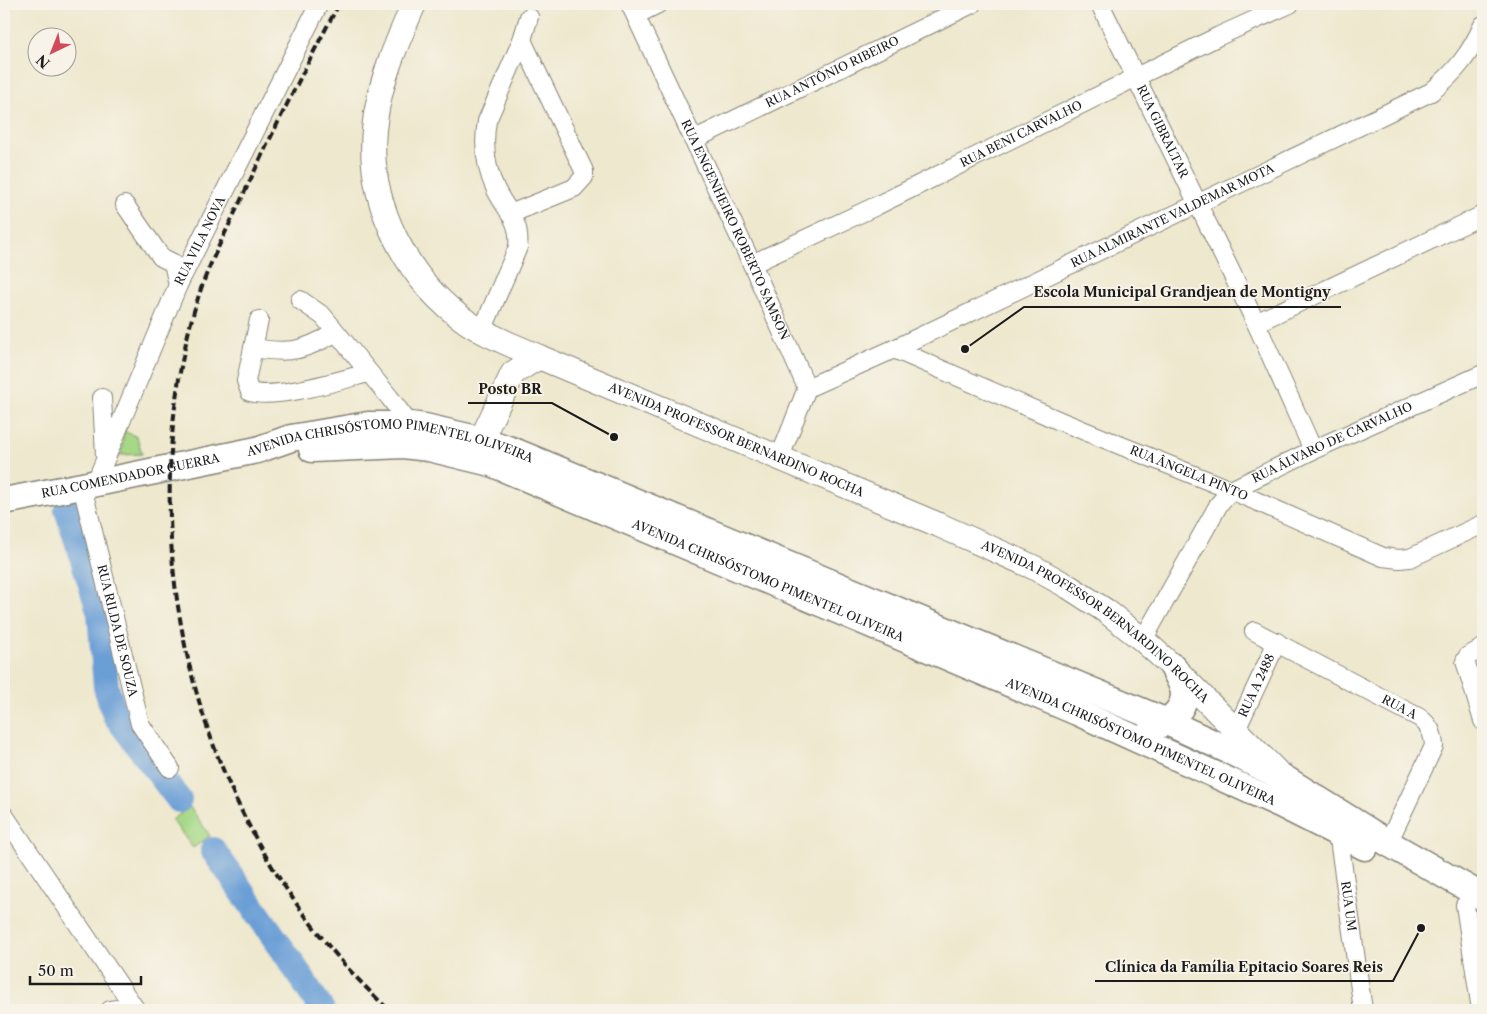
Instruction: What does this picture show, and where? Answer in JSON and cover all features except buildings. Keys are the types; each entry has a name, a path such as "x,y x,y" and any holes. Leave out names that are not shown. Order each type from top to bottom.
{"main road":[{"name":"AVENIDA PROFESSOR BERNARDINO ROCHA","path":"414,4 393,52 380,94 374,130 374,157 377,181 386,216 400,247 413,269 433,293 468,322 492,335 939,525 1033,568 1069,587 1106,611 1143,640 1173,667 1282,777"},
{"path":"486,452 513,373 507,349 492,335"},
{"path":"513,373 539,356"},
{"name":"AVENIDA CHRISÓSTOMO PIMENTEL OLIVEIRA","path":"257,450 292,438 368,424 410,425 486,452 1210,770 1338,832 1477,905"},
{"name":"AVENIDA CHRISÓSTOMO PIMENTEL OLIVEIRA","path":"257,450 294,450 403,444 429,448 522,455 1230,750 1282,777 1388,843 1477,905"},
{"name":"RUA COMENDADOR GUERRA","path":"4,501 257,450"},
{"path":"1093,718 1123,727 1143,730 1166,722 1175,715 1182,704 1184,693 1173,667"}],"street":[{"name":"RUA VILA NOVA","path":"84,486 106,458 178,285 319,4"},
{"path":"633,9 658,4"},
{"name":"RUA ANTÔNIO RIBEIRO","path":"693,140 972,4"},
{"name":"RUA GIBRALTAR","path":"1100,4 1256,323 1313,450"},
{"name":"RUA BENI CARVALHO","path":"752,264 876,206 1219,36 1290,4"},
{"name":"RUA ENGENHEIRO ROBERTO SAMSON","path":"633,9 800,369 806,388"},
{"path":"492,335 518,247 520,234 496,190 490,174 485,152 485,134 488,121 522,40 529,18"},
{"name":"RUA ALMIRANTE VALDEMAR MOTA","path":"806,388 894,349 1431,92 1449,78 1462,63 1476,43 1483,25"},
{"path":"510,214 574,188 584,177 584,171 522,40"},
{"path":"126,206 161,257 173,263 178,285"},
{"path":"1256,323 1483,215"},
{"path":"300,300 323,316 410,425"},
{"path":"259,320 246,381 250,392 266,394 299,390 368,373"},
{"path":"253,348 278,352 298,350 316,344 335,333"},
{"name":"RUA ÂNGELA PINTO","path":"894,349 1060,422 1231,490 1383,556 1410,558 1483,524"},
{"name":"RUA ÁLVARO DE CARVALHO","path":"1143,640 1219,504 1231,490 1313,450 1483,374"},
{"path":"780,457 806,388"},
{"path":"102,398 106,458"},
{"name":"RUA RILDA DE SOUZA","path":"84,486 140,724 170,768"},
{"name":"RUA A","path":"1254,630 1428,724 1433,733 1434,746 1388,843"},
{"name":"RUA A 2488","path":"1236,730 1277,642"},
{"path":"1483,648 1468,656 1465,661 1483,721"},
{"path":"4,815 134,1008 110,1010"},
{"name":"RUA UM","path":"1338,832 1363,1010"},
{"path":"1477,905 1481,1010"}],"green space":[{"path":"124,431 137,437 142,454 121,455"},
{"path":"190,807 210,836 193,848 172,820"}],"waterway":[{"path":"67,509 100,613 106,687 115,715 179,800"},
{"path":"213,850 290,960 322,1010"}],"railway":[{"path":"339,4 264,152 212,262 198,298 186,341 175,407 170,473 172,549 181,623 197,695 221,765 253,833 291,896 337,955 389,1010"}],"place":[{"name":"Escola Municipal Grandjean de Montigny","path":"965,349"},
{"name":"Posto BR","path":"614,437"},
{"name":"Clínica da Família Epitacio Soares Reis","path":"1421,928"}]}
